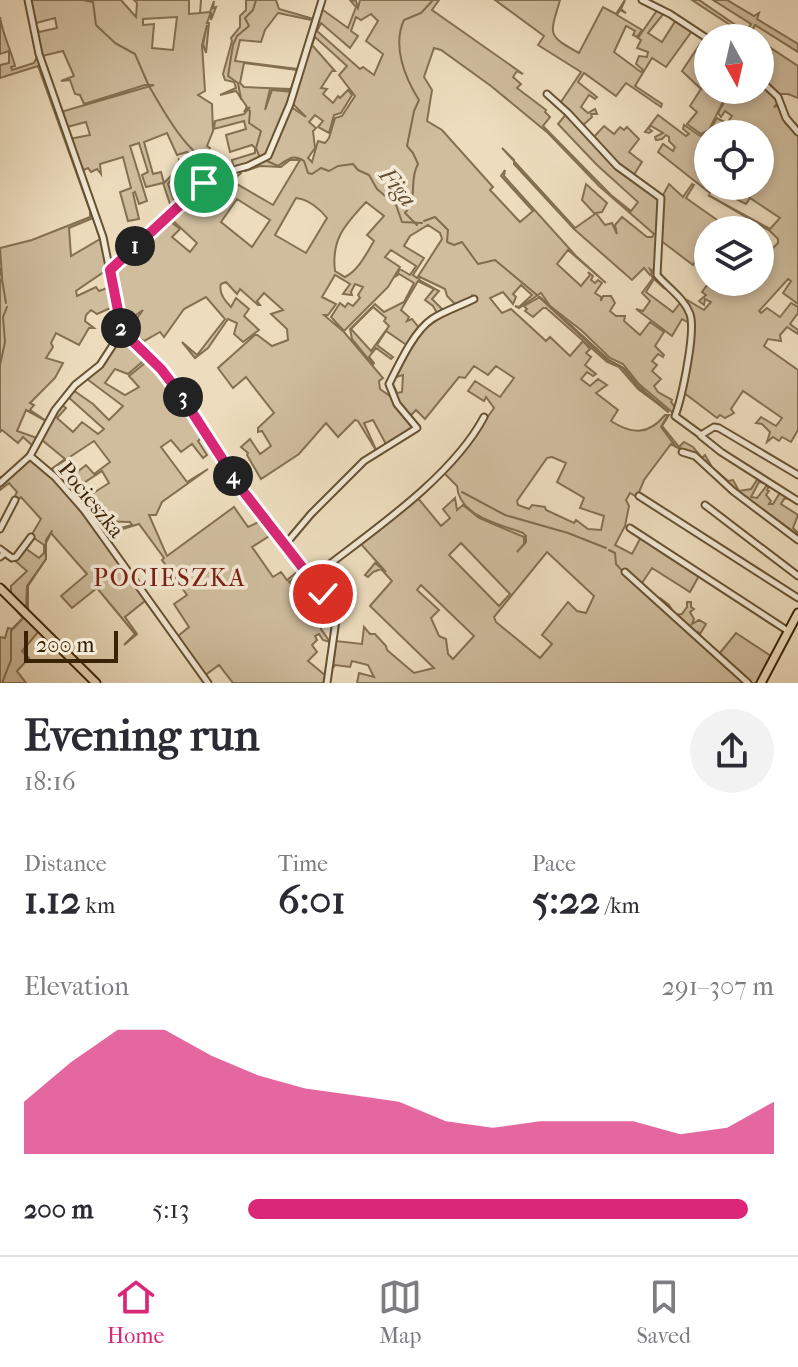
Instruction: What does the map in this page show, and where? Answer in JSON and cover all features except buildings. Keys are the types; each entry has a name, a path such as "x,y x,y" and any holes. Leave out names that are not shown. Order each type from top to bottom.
{"main road":[{"path":"0,588 96,683"},
{"path":"761,683 798,613"}],"street":[{"path":"28,0 39,54 103,237 122,331 161,369 181,395 213,448 336,612 327,683"},
{"path":"110,270 212,176 248,166 268,156 290,104 322,0"},
{"path":"642,0 694,30"},
{"path":"774,93 786,118 798,132"},
{"path":"547,94 617,166 661,198 657,275 681,299 690,314 693,331 675,416 721,452 798,501"},
{"path":"284,546 364,461 417,428 397,404 389,384 414,338 426,325 434,317 474,299"},
{"path":"0,483 4,476 30,456 55,410 75,385 100,365 122,331"},
{"path":"313,583 322,570 418,494 463,448 484,417"},
{"path":"701,435 714,427 719,428 798,475"},
{"path":"682,452 695,456 733,491 798,540"},
{"name":"Pocieszka","path":"30,456 55,477 84,510 208,683"},
{"path":"639,496 798,598"},
{"path":"0,529 15,500"},
{"path":"705,505 798,576"},
{"path":"630,528 788,631"},
{"path":"2,553 16,557 31,537"},
{"path":"625,572 748,683"}],"shaded area":[{"path":"29,0 121,0 136,17 137,3 134,0 189,0 189,14 210,12 214,1 213,8 216,7 207,23 209,23 206,53 203,44 207,25 202,45 205,91 198,95 212,104 213,131 207,146 210,148 208,154 215,155 213,162 220,168 223,164 233,165 232,160 255,153 252,145 230,152 226,135 246,129 244,121 214,129 215,121 244,114 250,107 244,112 247,107 236,91 220,95 236,88 234,82 225,80 223,74 231,38 240,27 246,0 276,0 279,9 317,20 294,90 270,89 265,110 272,90 293,92 267,156 240,168 215,173 184,200 189,184 178,171 168,184 175,203 181,199 183,201 153,228 151,225 156,219 172,210 163,183 146,187 142,175 148,172 139,143 130,146 147,201 139,204 133,193 139,219 128,221 120,192 131,188 123,157 100,164 101,174 97,169 81,171 88,193 69,139 90,135 86,122 67,127 68,137 62,115 64,111 154,85 84,104 80,95 75,94 70,80 61,81 74,76 63,51 42,56 42,61 37,28 39,32 57,28 55,18 36,23","holes":["278,13 316,21 298,69 235,61 240,40 261,42 265,30","177,17 173,50 152,48 154,24 143,25 143,19","244,63 297,70 291,89 244,87 240,83","167,133 177,155 187,152 199,165 191,171 179,160 180,167 164,183 161,172 153,174 144,142"]},
{"path":"323,0 323,10 348,28 356,7 350,0 356,1 358,8 360,0 439,0 432,10 523,74 517,71 513,77 521,84 517,88 546,110 550,117 543,126 611,195 631,211 638,202 558,124 567,113 603,154 660,200 659,258 655,272 650,269 650,275 644,268 632,280 574,229 514,161 575,228 595,214 582,200 586,184 607,203 602,212 596,213 605,225 612,223 617,234 615,225 622,217 647,237 654,234 599,186 548,133 491,86 434,48 424,77 432,90 427,121 442,130 520,222 533,211 501,176 505,170 504,176 576,256 606,283 568,250 557,264 581,286 590,275 588,272 593,276 591,280 602,283 595,293 601,301 603,296 611,296 615,303 610,311 616,316 625,316 624,321 640,335 650,322 664,332 655,346 664,355 658,354 652,361 657,365 652,371 661,379 654,386 672,400 675,407 680,395 675,411 672,412 639,384 623,364 610,358 550,306 541,293 519,308 515,306 519,307 532,295 521,285 513,294 516,297 513,304 503,292 490,298 502,313 511,309 546,341 550,337 570,356 583,341 590,349 586,353 591,357 585,365 596,374 593,376 587,372 581,379 590,386 598,379 607,385 596,393 618,410 611,421 639,431 652,427 669,415 662,426 679,447 684,442 702,458 705,455 712,467 728,481 733,480 739,491 751,489 757,480 762,479 765,483 759,482 751,497 757,498 768,484 766,495 771,501 769,504 773,504 781,491 789,498 781,504 798,515 793,528 798,538 730,487 695,456 671,444 644,480 637,497 630,493 626,500 629,506 625,526 615,545 632,554 641,537 700,574 690,592 652,568 640,586 657,601 660,598 669,605 675,615 682,614 687,602 691,602 694,609 690,612 694,619 692,624 699,620 706,624 696,635 748,683 357,683 359,673 374,677 368,665 352,661 350,667 335,665 333,668 336,641 362,644 364,627 414,673 434,668 370,606 392,581 381,569 368,577 365,575 375,563 386,572 359,542 417,497 441,526 450,518 443,509 455,498 457,510 463,505 479,518 524,537 524,544 517,552 526,542 523,533 472,512 459,496 457,486 442,471 471,440 494,408 486,397 484,401 468,391 475,381 500,397 514,378 496,366 488,375 474,366 465,378 459,377 425,419 416,410 408,418 391,388 393,384 397,393 402,392 403,375 393,378 416,338 434,322 474,300 472,296 457,306 447,296 445,289 420,277 419,280 439,291 432,299 445,312 438,315 425,300 434,289 418,281 401,310 409,317 407,321 412,319 420,329 399,362 408,346 386,331 377,345 393,357 391,359 376,348 369,357 373,365 352,339 350,329 375,304 384,312 404,302 414,283 399,274 395,277 400,269 410,275 416,266 391,250 385,257 400,267 388,287 344,331 331,317 340,303 345,307 348,303 353,306 360,298 358,295 363,287 355,284 352,295 343,294 350,284 335,275 322,297 336,304 328,315 324,315 344,332 383,378 379,381 380,389 394,399 413,429 387,446 373,420 364,423 377,452 358,421 355,420 338,437 326,423 299,454 261,479 248,453 241,447 250,439 260,454 271,446 258,428 274,413 246,377 233,388 218,368 256,334 272,346 288,340 287,329 271,314 283,310 264,293 257,301 258,305 240,289 237,294 226,282 221,284 221,294 226,302 231,307 236,298 249,309 244,316 259,330 243,342 234,334 237,323 228,319 208,348 195,358 182,342 197,355 225,319 206,297 184,309 164,337 160,332 144,341 127,332 143,310 126,331 123,328 112,272 146,235 167,219 180,229 172,237 190,252 197,243 169,217 200,188 217,177 239,171 241,173 232,181 273,205 300,160 290,160 281,167 243,169 267,159 291,107 306,117 292,103","holes":["371,14 378,21 366,41 383,54 374,75 363,67 360,69 317,31 321,23 350,48 358,36 351,31 356,17 361,20","315,37 347,66 339,75 355,96 342,116 335,118 329,138 325,143 318,141 312,162 308,158 315,148 313,131 316,128 309,122 315,115 323,121 318,127 329,133 334,115 341,113 352,95 348,90 333,103 323,94 327,89 321,88 335,71 312,45","296,198 313,205 327,218 306,253 275,235","237,199 270,220 252,247 221,222","366,202 384,216 367,235 374,241 365,257 345,277 335,271 334,259 338,240 346,225","428,225 440,233 442,239 417,278 413,275 424,258 404,246 410,236","373,307 386,318 384,321 389,326 371,351 351,329","552,457 566,463 557,482 584,498 580,508 604,516 601,530 588,529 576,520 574,523 545,507 532,505 529,509 518,505 517,501 547,458","461,543 510,594 499,606 449,555","547,552 594,596 586,613 577,611 568,602 542,635 552,644 540,658 496,622 494,617","421,585 474,636 453,659 448,654 446,639 439,636 431,618 439,610 417,590"]},
{"path":"495,0 560,0 553,33 579,53 603,7 616,14 625,0 621,9 626,13 620,10 617,15 642,30 637,37 633,35 635,31 626,26 614,52 641,72 643,70 636,64 639,56 647,57 648,52 637,48 641,40 638,38 658,9 665,12 648,33 662,42 676,20 692,31 666,67 652,58 635,86 662,104 661,107 626,83 616,96 584,73 578,82 597,97 595,99 589,95 581,107 588,113 595,109 597,114 591,114 592,117 581,127 561,102 581,72 538,45 544,36"},
{"path":"692,0 699,0 734,24 729,24"},
{"path":"713,0 727,0 754,16 759,13 757,19 765,24 751,24"},
{"path":"0,17 15,66 11,67 12,70 34,63 38,55 102,239 108,269 76,291 77,296 96,287 99,291 110,287 110,282 115,306 97,314 91,310 86,315 85,321 94,328 89,328 79,345 56,333 51,343 53,347 46,358 63,363 55,378 30,403 34,405 30,410 48,422 26,410 17,431 40,439 34,447 23,437 18,443 2,430 0,432 0,248 32,240 90,217 90,211 38,66 0,78 0,65 9,63 9,51 0,54","holes":["93,218 100,239 71,256 69,228"]},
{"path":"774,29 798,44 798,52 774,37"},
{"path":"774,50 798,66 798,98 774,90"},
{"path":"694,53 694,82 682,71"},
{"path":"774,97 779,102 774,107 780,105 786,124 798,134 798,304 783,293 791,281 788,279 774,294 774,247 778,239 774,235 774,225 780,218 753,200 774,200 774,120 729,120 732,116 725,111 721,117 718,113 723,104 774,104"},
{"path":"694,100 694,104 722,104 714,120 694,120 694,129 687,124 697,112 690,106"},
{"path":"658,115 686,136 689,134 683,129 684,125 694,132 694,180 658,152 663,144 673,151 675,147 666,135 656,140 655,137 663,133 651,126 648,128"},
{"path":"604,126 614,134 620,127 624,130 627,127 639,139 629,152 642,162 633,176 592,139"},
{"path":"669,184 683,197 692,184 686,198 711,216 694,216 693,265 660,240 662,197"},
{"path":"651,275 665,287 654,279 646,292 673,312 680,303 678,299 686,309 689,323 682,319 672,336 636,309 643,311 650,301 642,293 653,278"},
{"path":"705,296 773,296 759,311 761,313 767,308 780,317 791,303 798,307 798,313 790,324 798,330 798,334 787,327 780,335 781,341 768,339 764,346 798,370 798,430 791,442 782,437 779,441 773,437 767,442 770,432 762,424 756,423 761,417 776,426 782,418 743,391 731,409 734,413 725,418 720,415 717,418 683,392 694,331 685,304 687,300 704,310 711,302 705,299 704,305 699,301"},
{"path":"540,297 609,360 627,370 645,392 669,412 638,389 619,367 607,362 546,308 533,317 525,311 524,306"},
{"path":"125,336 148,357 128,374 115,369 105,383 125,395 139,387 129,376 150,359 176,390 204,436 198,441 207,455 203,458 192,444 181,452 171,440 161,447 187,482 208,469 162,502 156,515 149,515 167,556 234,507 248,527 263,520 274,533 252,547 273,577 281,572 287,580 301,569 309,579 299,587 292,580 289,582 297,590 292,598 303,607 310,601 324,620 321,629 330,642 323,640 319,634 315,636 317,640 312,645 317,652 308,661 326,676 331,661 327,683 233,683 219,665 204,676 178,639 189,627 174,604 187,595 162,560 164,558 139,524 103,535 132,525 130,522 93,521 91,519 105,512 103,508 86,511 70,491 79,487 87,497 109,483 102,471 79,486 67,472 72,469 76,473 86,465 94,474 110,462 94,441 50,470 65,459 42,440 61,404 66,408 57,418 73,432 82,422 98,434 104,429 67,396 73,390 109,420 123,406 87,379"},
{"path":"30,459 62,486 202,677 145,601 125,617 137,634 124,645 135,634 97,588 72,608 61,596 87,574 51,533 45,545 46,559 28,586 28,609 25,611 11,596 11,586 27,571 14,560 25,548 39,558 44,553 44,545 31,536 41,519 21,497 13,500 17,492 9,483 0,490 0,477 11,476"},
{"path":"0,592 39,631 22,651 29,658 17,671 26,683 0,683 0,637 5,638 8,628 12,629 23,618"},
{"path":"736,633 771,656 758,683 751,683 719,654"}],"waterway":[{"path":"83,0 93,2 96,25 115,43 135,54 148,84"},
{"name":"Figa","path":"241,99 238,83 228,76 233,45 237,36 249,26 245,18 253,10 256,0"},
{"path":"417,225 405,213 412,201 418,164 407,146 419,100 405,72 399,40 404,20 421,13 433,0"},
{"path":"149,86 188,145 208,163 220,168"},
{"name":"Figa","path":"246,108 250,111 249,123 261,131 256,148 260,158"},
{"name":"Figa","path":"267,161 278,166 290,158 297,158 304,161 308,173 312,174 321,168 329,171 353,164 369,175 377,189 396,205 402,222 422,223"},
{"name":"Figa","path":"424,221 435,217 448,230 447,242 454,245 462,242 478,264 495,260 537,295"},
{"path":"0,268 6,303"},
{"name":"Figa","path":"539,297 606,359 622,367 640,389 668,412"},
{"path":"0,365 5,342 3,317 7,307"},
{"name":"Figa","path":"668,415 661,427 676,447 694,453"},
{"name":"Figa","path":"717,473 727,482"},
{"name":"Figa","path":"734,489 798,535"},
{"path":"462,492 505,515 568,533 606,548"},
{"path":"26,610 27,586 46,559 46,540 52,531"},
{"path":"609,550 615,553 616,564 625,574"},
{"path":"2,683 11,660 11,631 24,617"}],"district":[{"name":"POCIESZKA","path":"170,578"}],"route":[{"path":"204,183 110,270 122,331 161,369 181,395 243,491 323,594"}]}
